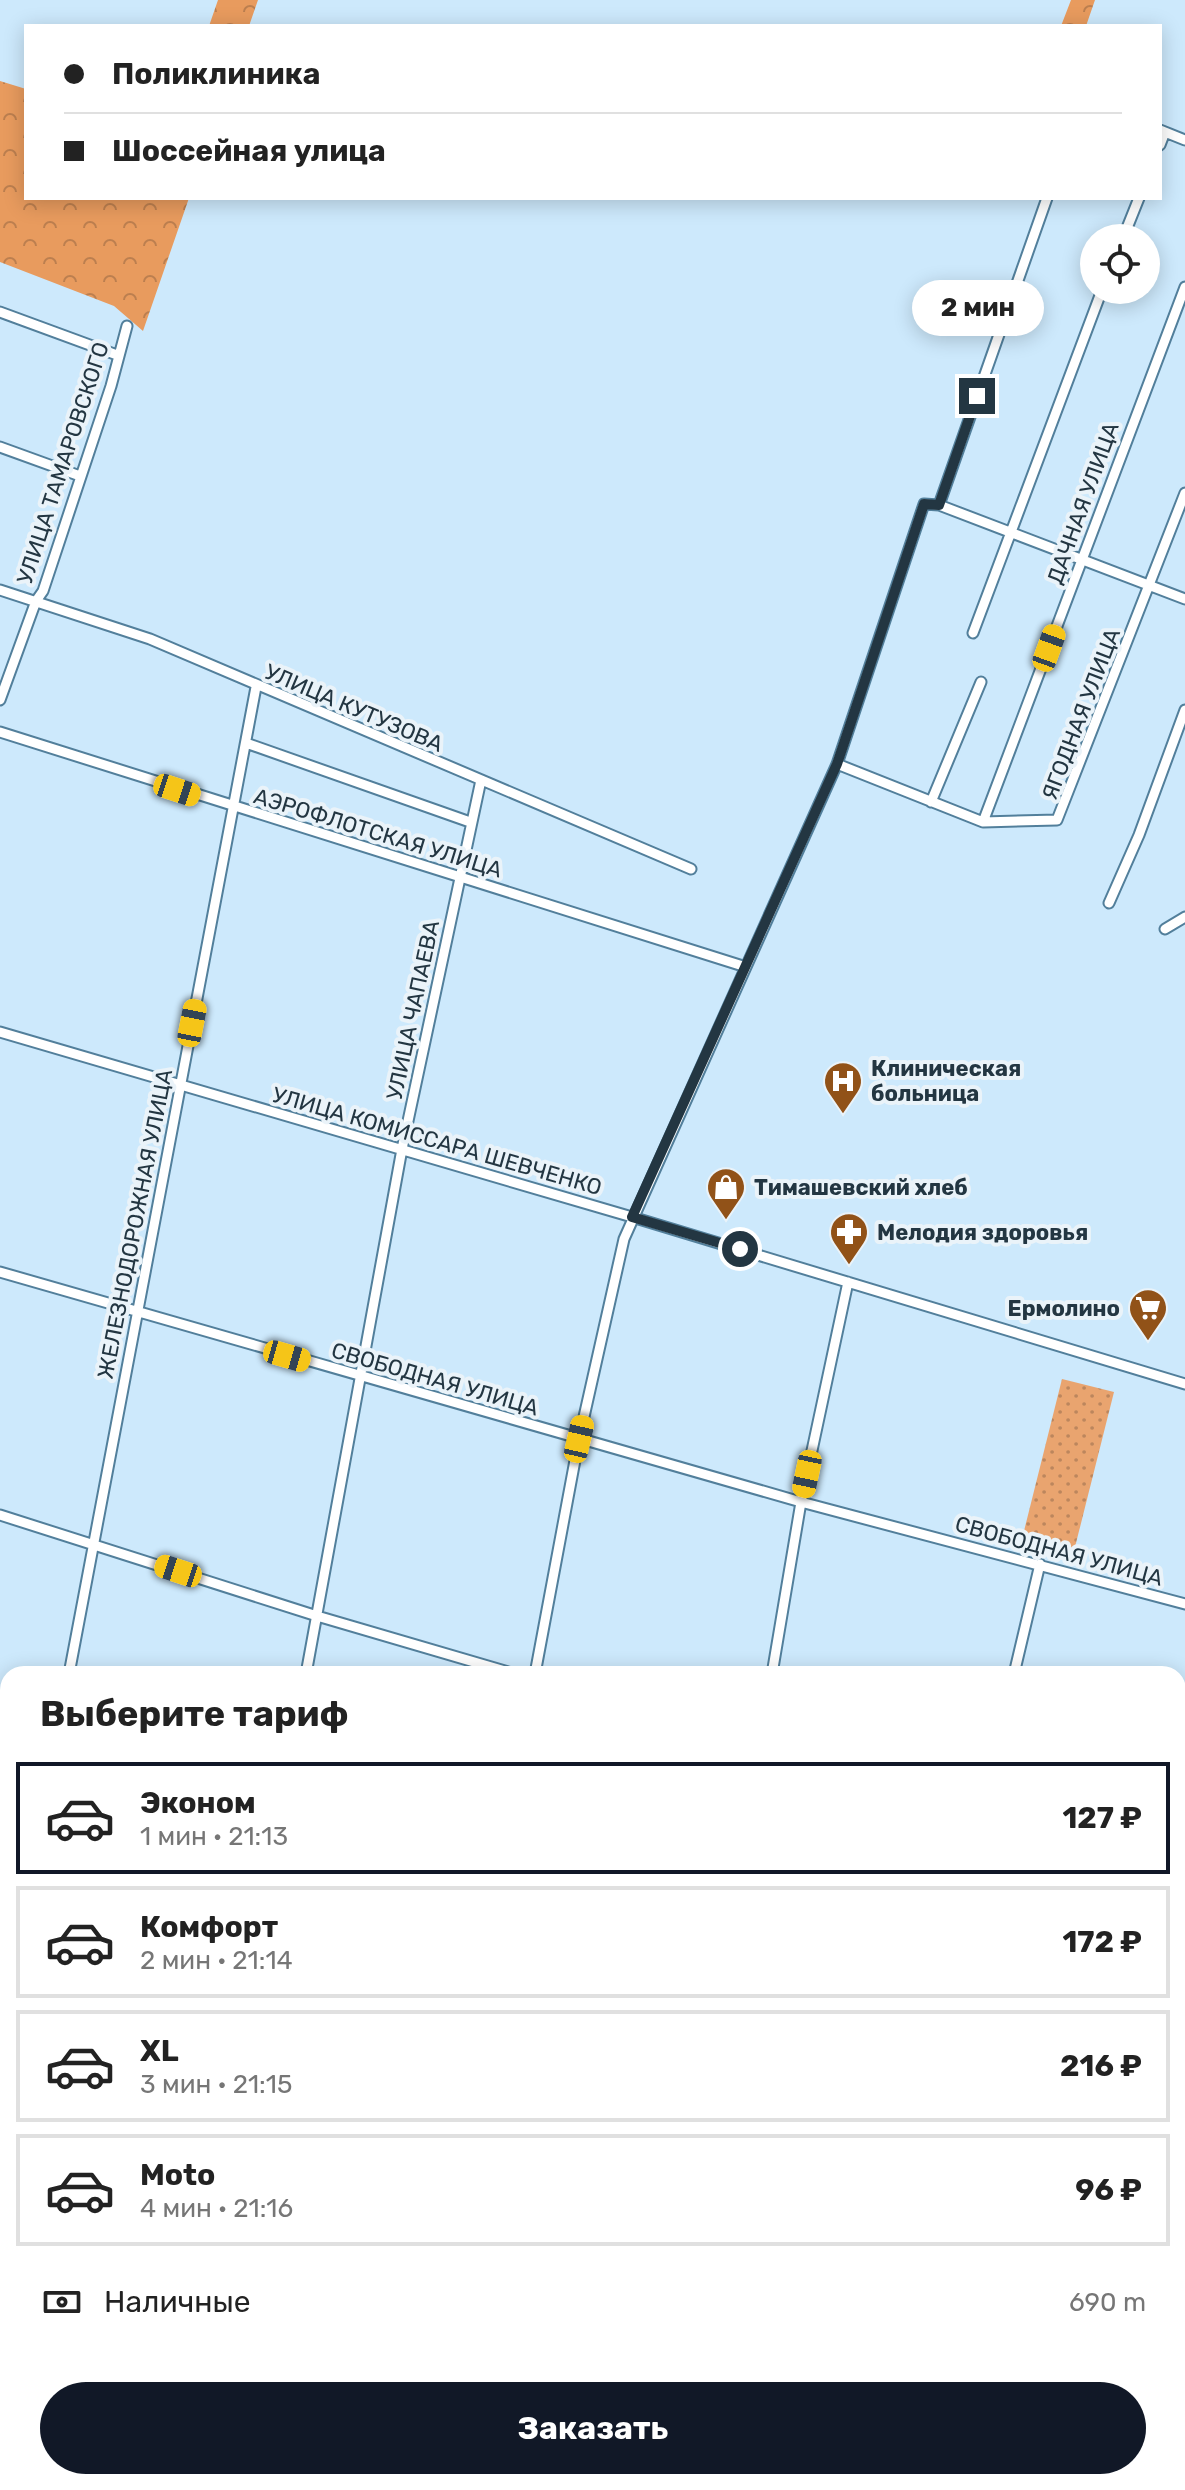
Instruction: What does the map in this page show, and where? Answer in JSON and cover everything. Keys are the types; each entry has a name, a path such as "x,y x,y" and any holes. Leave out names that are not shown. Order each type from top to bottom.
{"street":[{"path":"1163,131 1185,140"},
{"path":"939,505 1046,200"},
{"path":"1129,224 1138,200"},
{"name":"ДАЧНАЯ УЛИЦА","path":"983,822 1185,287"},
{"path":"973,633 1097,304"},
{"path":"0,312 117,355"},
{"name":"УЛИЦА ТАМАРОВСКОГО","path":"0,700 36,601 43,591 127,326"},
{"path":"0,447 80,476"},
{"name":"ЯГОДНАЯ УЛИЦА","path":"835,768 983,822 1057,820 1185,493"},
{"path":"536,1666 579,1439 632,1217 835,768 924,504 939,505 1185,599"},
{"name":"УЛИЦА КУТУЗОВА","path":"0,590 150,639 256,687 691,869"},
{"path":"931,802 981,682"},
{"name":"ЖЕЛЕЗНОДОРОЖНАЯ УЛИЦА","path":"71,1666 256,687"},
{"path":"1109,903 1139,835 1185,710"},
{"name":"АЭРОФЛОТСКАЯ УЛИЦА","path":"0,732 746,967"},
{"path":"246,743 470,822"},
{"name":"УЛИЦА ЧАПАЕВА","path":"308,1666 402,1149 481,780"},
{"path":"1165,929 1185,917"},
{"name":"УЛИЦА КОМИССАРА ШЕВЧЕНКО","path":"0,1032 632,1217 1185,1384"},
{"name":"СВОБОДНАЯ УЛИЦА","path":"0,1272 801,1502 1185,1604"},
{"path":"773,1666 801,1502 848,1282"},
{"path":"0,1515 317,1616 488,1666"},
{"path":"1016,1666 1040,1564"}],"green space":[{"path":"218,0 258,0 250,24 210,24"},
{"path":"1071,0 1095,0 1087,24 1062,24"},
{"path":"0,81 24,88 24,200 188,200 143,331 114,306 0,262"}],"shaded area":[{"path":"1062,1379 1114,1392 1074,1551 1022,1539"}],"place":[{"name":"Клиническая больница","path":"843,1115"},
{"name":"Тимашевский хлеб","path":"726,1221"},
{"name":"Мелодия здоровья","path":"849,1266"},
{"name":"Ермолино","path":"1148,1342"}],"route":[{"path":"740,1249 632,1217 837,764 924,504 939,505 977,396"}]}
